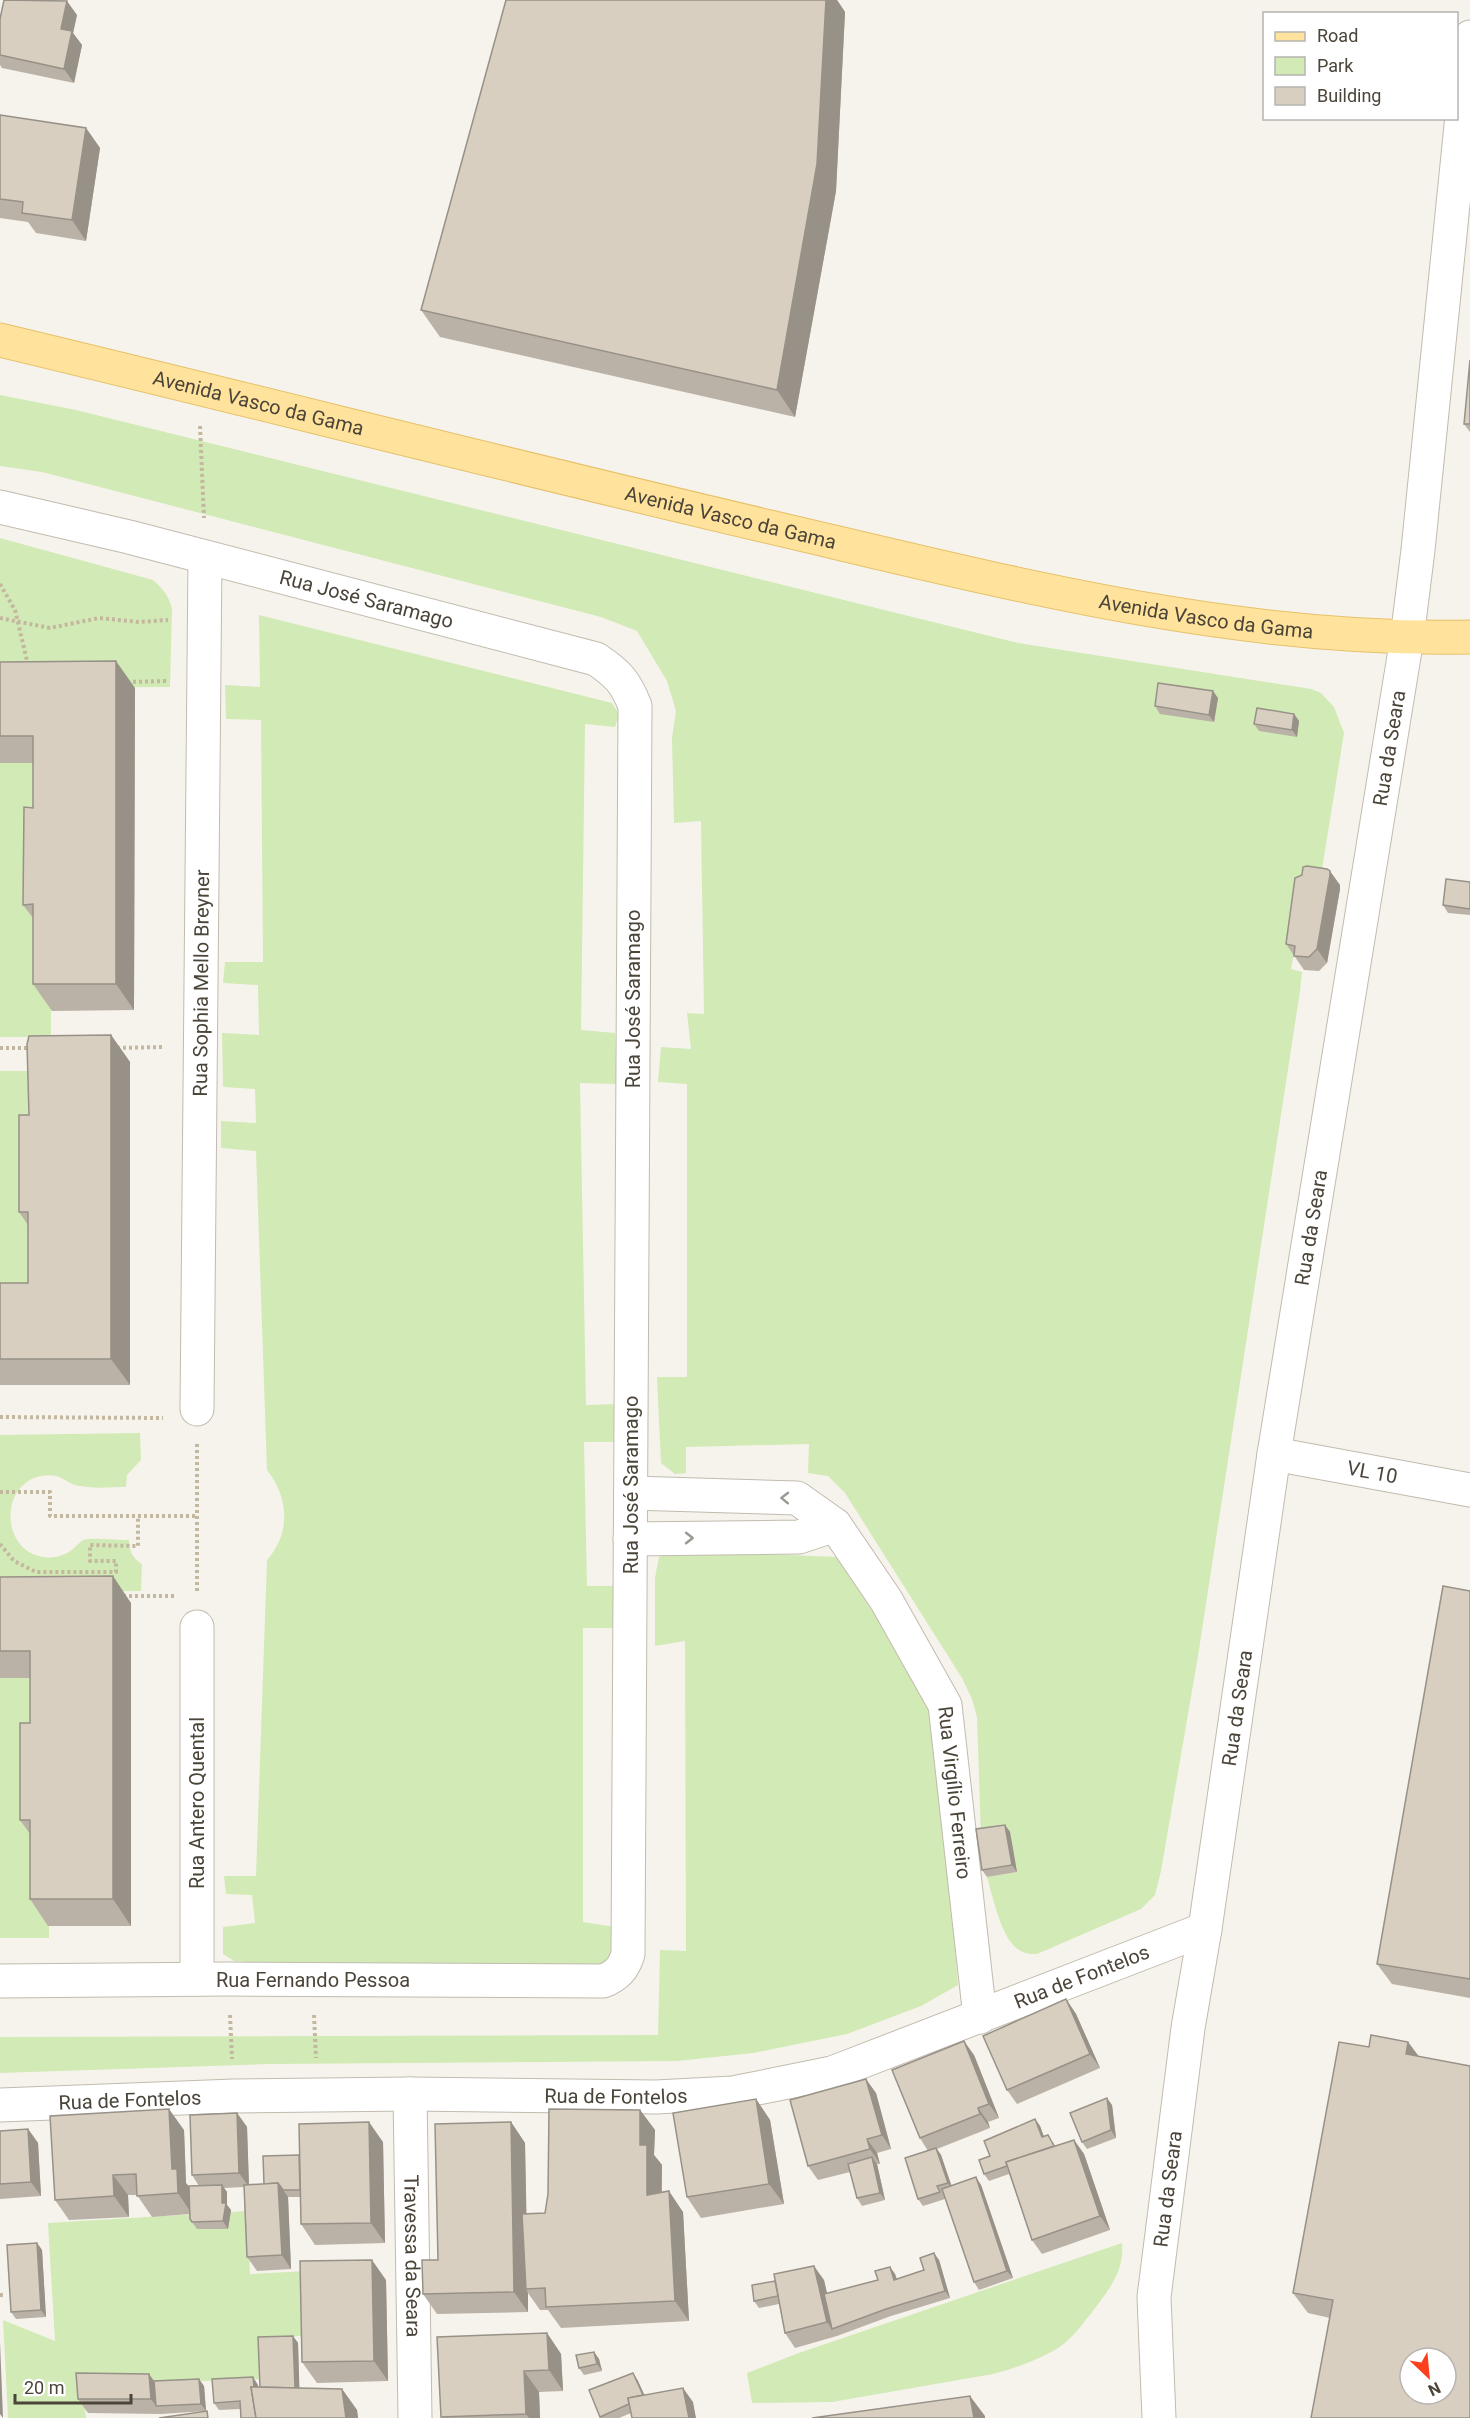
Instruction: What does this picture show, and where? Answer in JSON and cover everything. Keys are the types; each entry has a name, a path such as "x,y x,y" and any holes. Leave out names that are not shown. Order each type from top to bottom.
{"main road":[{"name":"Avenida Vasco da Gama","path":"0,340 361,429 1047,592 1227,622 1407,638 1470,637"}],"street":[{"name":"Rua da Seara","path":"1159,2418 1154,2297 1188,2028 1205,1929 1274,1454 1407,638 1470,37"},
{"name":"Rua José Saramago","path":"0,507 59,519 596,659 617,673 628,688 635,706 628,1954 622,1969"},
{"name":"Rua Sophia Mello Breyner","path":"197,1414 205,558"},
{"name":"VL 10","path":"1274,1454 1470,1490"},
{"name":"Rua Virgílio Ferreiro","path":"631,1493 797,1498 835,1525 886,1600 945,1705 980,2017"},
{"path":"630,1539 799,1537 835,1525"},
{"name":"Rua Antero Quental","path":"197,1612 212,1979"},
{"name":"Rua de Fontelos","path":"0,2105 234,2096 410,2094 656,2097 733,2093 832,2073 1205,1929"},
{"name":"Rua Fernando Pessoa","path":"0,1981 212,1979 603,1981 612,1978 622,1969"},
{"name":"Travessa da Seara","path":"410,2094 415,2418"}],"path":[{"path":"198,387 205,558"},
{"path":"0,584 15,610 30,671"},
{"path":"0,618 50,628 99,618 139,622 205,615"},
{"path":"125,682 204,681"},
{"path":"106,1048 200,1047"},
{"path":"0,1048 35,1048"},
{"path":"0,1418 197,1414 197,1612 116,1597"},
{"path":"0,1492 50,1492 50,1516 197,1516"},
{"path":"0,1544 14,1561 36,1572 116,1572 116,1561 90,1561 90,1545 138,1546 138,1516"},
{"path":"212,1979 234,2096"},
{"path":"312,1980 318,2095"},
{"path":"0,2295 6,2295"}],"green space":[{"path":"0,395 76,410 1018,643 1311,689 1321,693 1334,707 1344,733 1322,869 1309,873 1291,969 1302,972 1300,991 1198,1656 1161,1871 1155,1895 1141,1909 1037,1954 1019,1950 1007,1937 987,1877 1017,1872 1010,1832 981,1837 977,1717 972,1699 962,1678 845,1493 828,1476 808,1473 809,1444 686,1447 686,1473 675,1474 661,1463 657,1377 687,1377 687,1084 658,1082 661,1047 691,1049 687,1013 704,1014 701,821 674,823 672,738 676,711 667,681 637,631 601,617 42,472 0,466"},
{"path":"0,538 153,580 160,586 172,609 170,687 0,688"},
{"path":"259,615 612,703 619,714 615,727 585,724 581,1030 615,1033 617,1084 580,1083 586,1405 617,1404 617,1442 584,1442 587,1586 617,1586 617,1628 583,1628 583,1922 615,1927 617,1965 248,1962 234,1961 223,1954 223,1927 255,1923 252,1895 226,1894 224,1876 256,1876 267,1560 275,1550 280,1538 284,1515 280,1492 267,1470 256,1151 221,1148 221,1121 256,1123 255,1089 223,1087 222,1033 259,1035 258,985 223,983 225,962 263,962 261,720 226,719 225,685 260,687"},
{"path":"0,763 51,763 51,1037 0,1037"},
{"path":"0,1071 46,1071 47,1310 0,1310"},
{"path":"140,1433 141,1460 127,1475 126,1487 85,1487 59,1477 41,1476 28,1481 18,1491 12,1503 10,1517 19,1543 29,1552 43,1557 61,1556 87,1539 129,1540 132,1554 142,1564 141,1591 0,1592 0,1435"},
{"path":"682,1551 838,1557 936,1712 958,1985 921,2006 847,2034 753,2053 677,2061 269,2064 0,2073 0,2037 658,2035 660,1950 686,1951 685,1641 655,1646 655,1578 659,1557"},
{"path":"0,1678 49,1678 49,1938 0,1938"},
{"path":"247,2211 250,2274 308,2271 312,2335 262,2339 264,2379 82,2385 86,2418 8,2418 3,2320 55,2341 48,2223"},
{"path":"1122,2243 1122,2254 1117,2273 1102,2299 1069,2339 1037,2359 993,2374 832,2402 752,2403 747,2373 796,2354"}],"building":[{"path":"4,0 67,1 61,29 72,31 64,69 0,55 0,19"},
{"path":"506,0 826,0 817,164 777,390 421,310"},
{"path":"0,115 86,128 72,220 22,213 23,202 0,199"},
{"path":"1470,360 1470,424 1464,424"},
{"path":"116,661 116,984 33,984 33,904 23,905 24,807 33,808 33,736 0,736 0,662"},
{"path":"1158,683 1213,691 1209,715 1155,706"},
{"path":"1257,708 1294,714 1292,730 1254,724"},
{"path":"1303,867 1330,871 1317,949 1309,957 1294,956 1295,946 1286,944 1295,878 1302,875"},
{"path":"1446,879 1470,882 1470,909 1443,905"},
{"path":"111,1035 111,1359 0,1359 0,1283 28,1283 28,1212 19,1212 19,1115 29,1115 27,1044 29,1036"},
{"path":"113,1576 113,1899 30,1899 30,1820 20,1820 20,1723 30,1723 30,1651 0,1651 0,1577"},
{"path":"1443,1586 1470,1591 1470,1979 1377,1964"},
{"path":"1005,1825 1012,1865 982,1870 976,1829"},
{"path":"1066,1999 1090,2054 1007,2090 983,2036"},
{"path":"1371,2035 1408,2042 1406,2054 1470,2066 1470,2418 1311,2418 1333,2300 1293,2293 1339,2042 1369,2047"},
{"path":"964,2041 989,2104 978,2108 980,2114 920,2138 892,2070"},
{"path":"866,2079 882,2135 867,2139 870,2149 808,2166 790,2100"},
{"path":"1107,2098 1111,2130 1082,2142 1070,2113"},
{"path":"756,2099 769,2184 687,2197 673,2113"},
{"path":"169,2109 172,2169 177,2169 178,2193 137,2196 136,2174 113,2175 114,2196 55,2200 50,2116"},
{"path":"549,2109 640,2110 640,2145 647,2145 647,2195 669,2191 675,2301 546,2307 545,2288 526,2289 522,2214 545,2213 548,2194"},
{"path":"237,2113 239,2173 192,2175 190,2115"},
{"path":"1035,2119 1042,2137 1048,2135 1054,2146 1006,2162 1007,2166 984,2174 979,2160 990,2156 984,2141"},
{"path":"369,2122 371,2223 301,2224 299,2124"},
{"path":"511,2122 514,2292 423,2294 422,2260 438,2260 435,2124"},
{"path":"28,2129 31,2182 0,2184 0,2131"},
{"path":"1074,2140 1100,2216 1032,2240 1006,2162"},
{"path":"936,2148 948,2183 937,2186 940,2192 918,2199 905,2158"},
{"path":"299,2155 300,2190 283,2190 278,2183 264,2184 263,2156"},
{"path":"872,2157 880,2193 857,2198 848,2164"},
{"path":"976,2177 1007,2271 974,2282 942,2189"},
{"path":"278,2183 282,2255 247,2257 244,2185"},
{"path":"222,2185 222,2203 226,2203 223,2221 192,2222 189,2186"},
{"path":"37,2243 41,2310 11,2312 7,2245"},
{"path":"934,2253 945,2291 832,2329 824,2294 878,2280 875,2271 890,2267 894,2280 924,2270 920,2258"},
{"path":"372,2260 374,2361 302,2362 300,2261"},
{"path":"814,2266 827,2322 785,2333 774,2274"},
{"path":"775,2281 778,2296 754,2301 752,2285"},
{"path":"547,2333 549,2370 524,2371 526,2414 441,2417 437,2337"},
{"path":"293,2336 295,2388 260,2387 258,2337"},
{"path":"594,2352 597,2364 579,2368 576,2355"},
{"path":"76,2373 149,2374 151,2399 78,2399"},
{"path":"633,2373 643,2395 628,2398 629,2404 600,2417 589,2390"},
{"path":"253,2377 254,2387 251,2387 256,2418 241,2418 240,2401 214,2403 212,2379"},
{"path":"199,2379 201,2404 156,2406 154,2381"},
{"path":"251,2387 342,2389 346,2418 256,2418"},
{"path":"683,2388 689,2418 632,2418 628,2398"},
{"path":"970,2396 974,2418 812,2418"},
{"path":"207,2411 208,2418 159,2418"}]}
